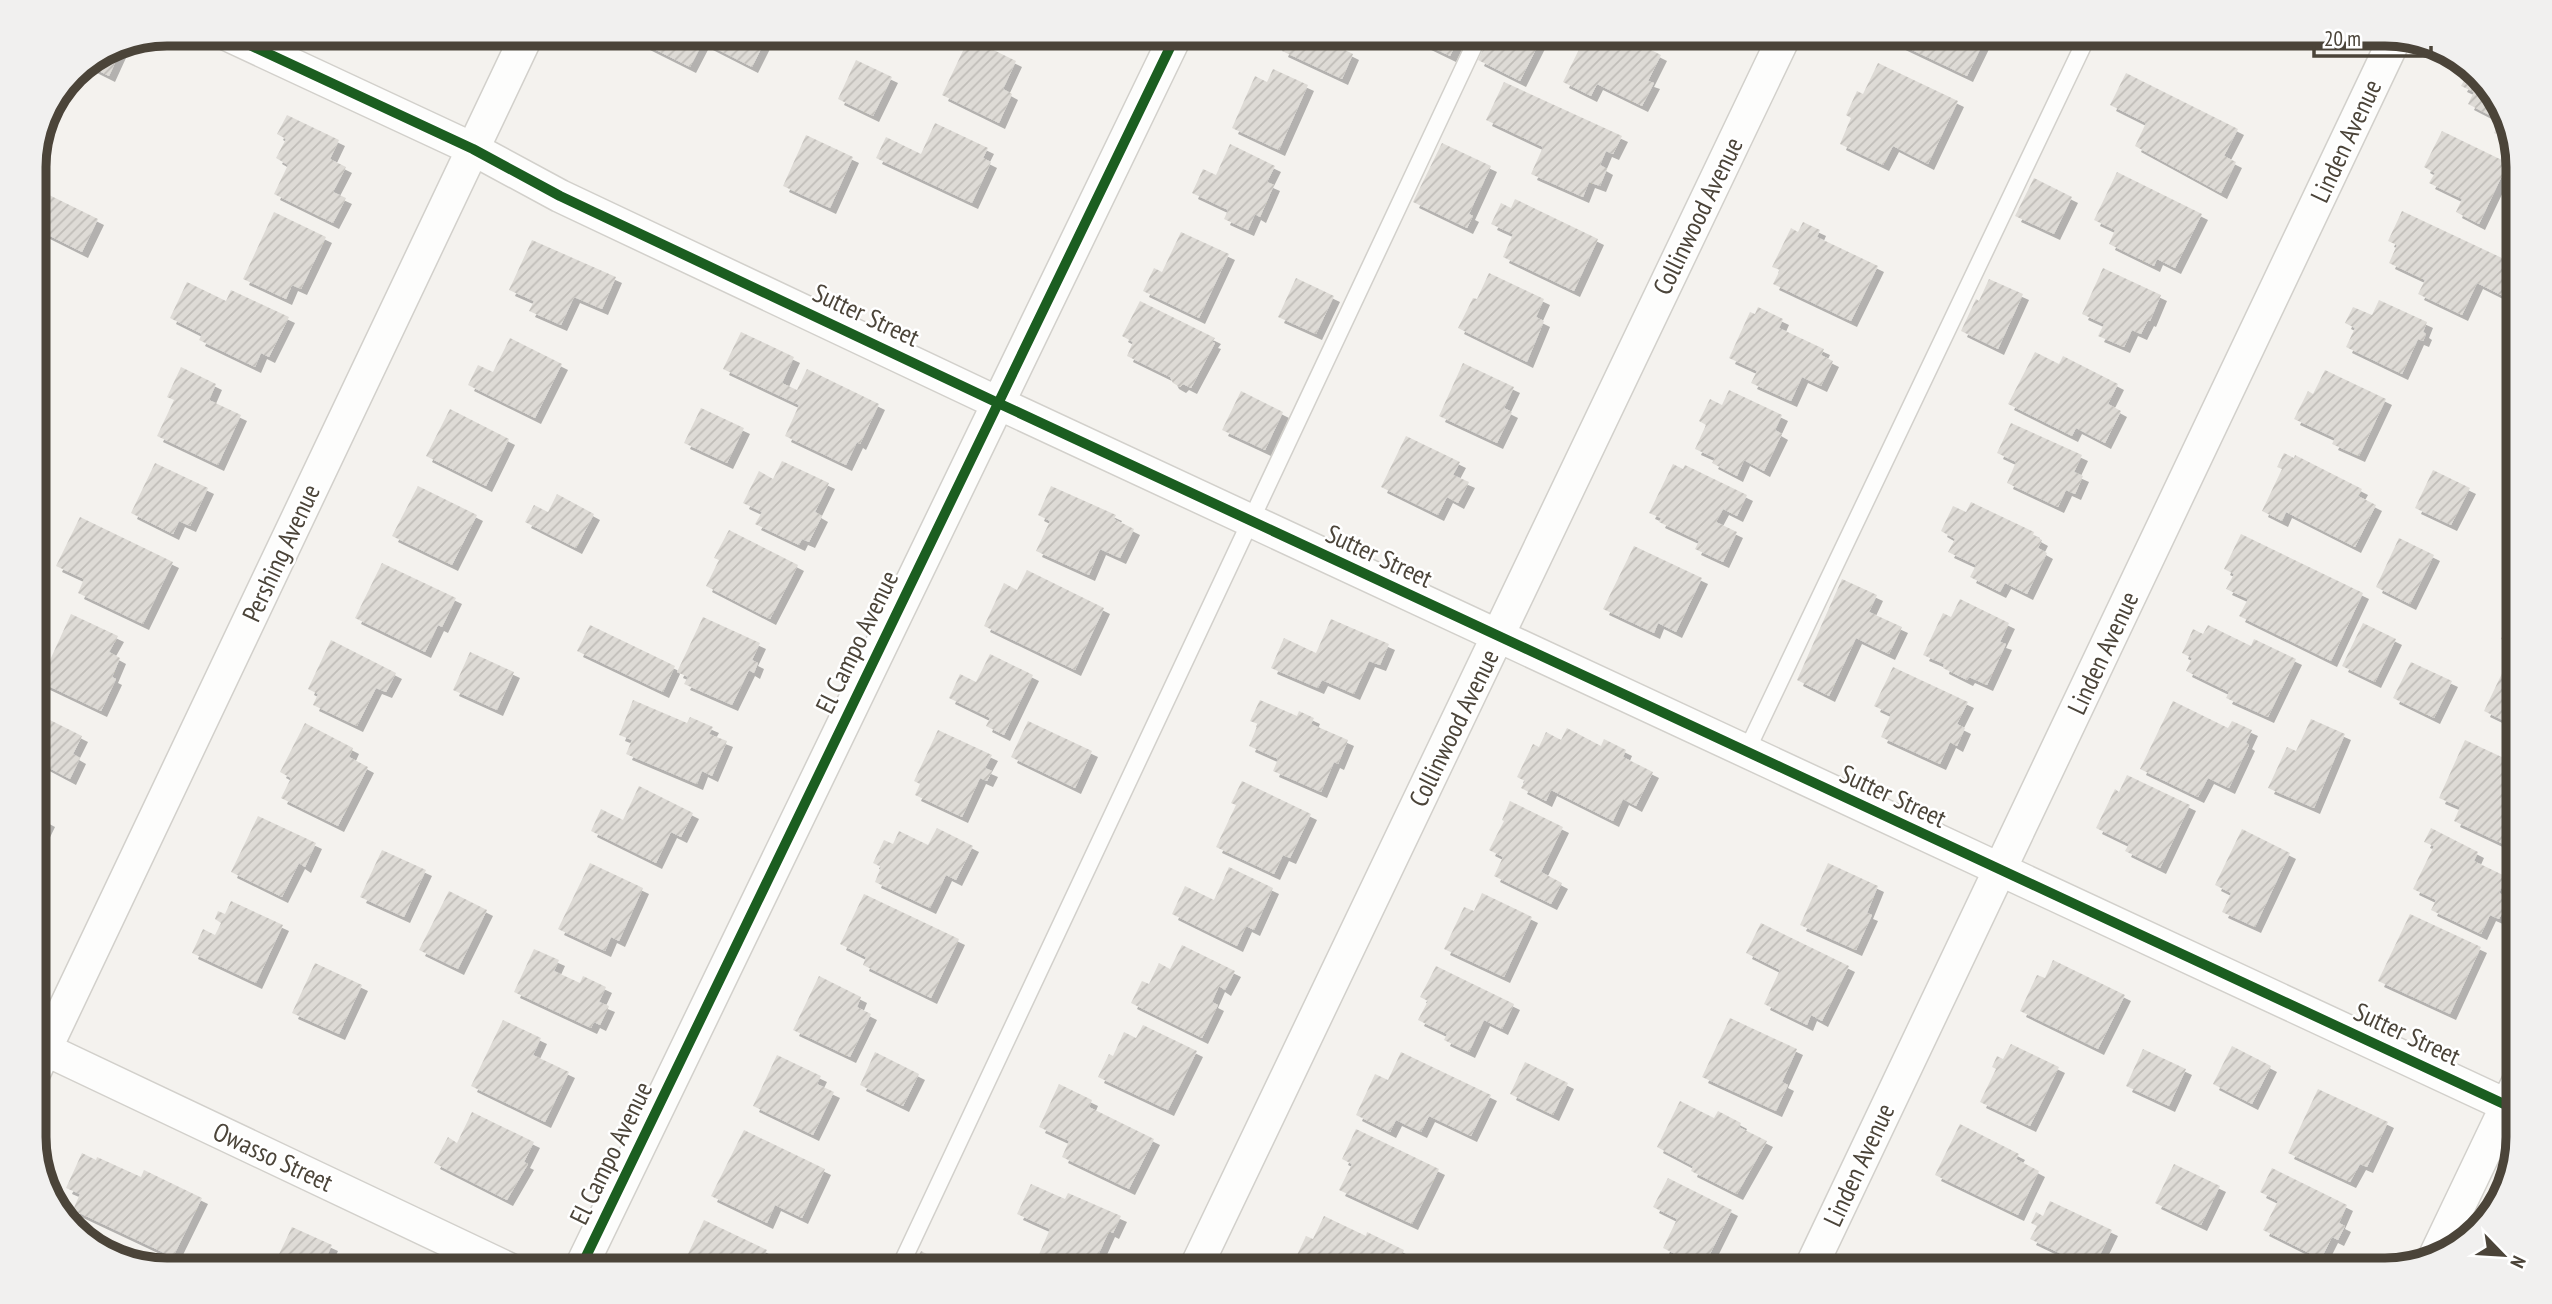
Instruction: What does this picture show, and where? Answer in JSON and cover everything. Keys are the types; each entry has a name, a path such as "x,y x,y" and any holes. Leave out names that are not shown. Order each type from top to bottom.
{"street":[{"name":"Sutter Street","path":"252,46 473,149 560,196 1497,637 1999,870 2506,1095"},
{"name":"Pershing Avenue","path":"46,1036 522,46"},
{"name":"El Campo Avenue","path":"585,1258 1171,46"},
{"name":"Collinwood Avenue","path":"1200,1258 1780,46"},
{"name":"Linden Avenue","path":"1815,1258 2391,46"},
{"name":"Owasso Street","path":"46,1059 484,1258"},
{"path":"2441,1244 2506,1117"}],"lane":[{"path":"904,1258 1474,46"},
{"path":"1746,752 2083,46"}],"building":[{"path":"648,46 701,46 690,67"},
{"path":"711,46 762,46 752,67"},
{"path":"965,46 985,46 1016,61 1003,89 1012,94 999,123 942,95"},
{"path":"1284,46 1337,46 1353,54 1342,79 1282,51"},
{"path":"1429,46 1455,46 1450,56"},
{"path":"1485,46 1538,46 1520,81 1478,60"},
{"path":"1581,46 1643,46 1661,55 1648,81 1654,83 1642,106 1597,84 1591,96 1563,82"},
{"path":"1904,46 1982,46 1967,76"},
{"path":"118,56 109,76 95,69"},
{"path":"856,60 892,77 873,116 838,99"},
{"path":"1878,63 1958,101 1928,164 1893,146 1883,165 1840,144 1851,118 1846,115 1857,91 1863,94"},
{"path":"1273,69 1308,85 1279,150 1232,128 1255,76 1267,82"},
{"path":"2126,73 2238,129 2224,156 2236,162 2221,193 2135,146 2146,123 2110,105"},
{"path":"2466,77 2486,99 2496,119 2468,104 2474,92 2461,86"},
{"path":"1504,82 1622,136 1613,154 1606,151 1600,165 1607,169 1600,186 1589,182 1583,197 1531,174 1543,147 1486,120"},
{"path":"287,115 339,140 330,159 346,167 333,192 346,198 333,223 274,194 288,165 276,158 286,139 277,134"},
{"path":"935,123 988,148 983,158 991,162 972,203 876,158 886,137 921,154"},
{"path":"2499,125 2502,137 2494,133"},
{"path":"2442,131 2506,162 2479,224 2456,212 2462,199 2429,183 2435,173 2424,167"},
{"path":"806,135 853,157 830,208 783,186"},
{"path":"1442,143 1491,166 1469,214 1473,216 1467,228 1413,202"},
{"path":"1230,144 1275,166 1267,182 1274,185 1260,217 1255,214 1248,230 1224,219 1228,210 1192,193 1203,169 1216,175"},
{"path":"2117,172 2202,214 2175,268 2157,259 2154,266 2109,244 2115,230 2094,220"},
{"path":"2034,178 2072,197 2054,234 2015,216"},
{"path":"46,193 98,219 82,252 46,234"},
{"path":"1515,199 1598,239 1574,291 1503,257 1513,234 1491,224 1501,203 1511,208"},
{"path":"2402,211 2506,260 2506,298 2477,283 2462,315 2418,294 2425,280 2389,263 2397,245 2388,241"},
{"path":"274,212 326,237 301,289 292,285 286,299 243,279"},
{"path":"1803,222 1820,230 1817,237 1878,266 1851,321 1773,284 1780,270 1772,267 1791,228 1798,232"},
{"path":"1181,232 1229,254 1199,318 1143,291 1154,268 1162,272"},
{"path":"532,240 616,277 602,309 574,297 561,325 529,311 534,301 509,290"},
{"path":"2103,268 2161,295 2141,334 2132,330 2124,347 2098,336 2104,324 2082,314"},
{"path":"1489,273 1544,299 1536,317 1544,321 1527,362 1458,328 1473,298 1477,299"},
{"path":"1296,278 1334,296 1316,334 1278,317"},
{"path":"1989,279 2023,294 1998,349 1961,331"},
{"path":"187,282 226,301 231,290 289,317 269,357 261,353 255,367 199,340 202,334 170,318"},
{"path":"2379,300 2427,322 2423,341 2418,339 2402,374 2346,347 2355,328 2345,323 2353,307 2372,315"},
{"path":"1140,301 1215,338 1212,342 1215,343 1191,388 1183,384 1180,387 1173,383 1170,377 1127,356 1133,342 1122,336"},
{"path":"1758,307 1783,319 1779,328 1824,349 1821,355 1833,361 1821,386 1802,377 1791,401 1751,383 1757,371 1729,358 1750,312 1755,314"},
{"path":"741,332 794,357 782,383 797,390 807,369 879,404 860,444 857,442 846,465 785,436 799,405 723,369"},
{"path":"510,338 562,364 535,418 468,385 478,365 493,372"},
{"path":"2035,352 2059,364 2063,356 2118,384 2108,404 2121,411 2105,443 2076,428 2072,436 2008,404"},
{"path":"1463,363 1514,387 1504,408 1512,412 1497,443 1439,416"},
{"path":"181,367 216,384 209,400 241,415 218,465 157,436 174,400 167,397"},
{"path":"2325,370 2386,399 2359,456 2332,444 2335,438 2294,419 2308,391 2313,394"},
{"path":"1729,390 1782,415 1775,430 1782,434 1764,471 1744,460 1737,476 1712,463 1715,458 1695,449 1706,425 1699,421 1710,399 1722,405"},
{"path":"1241,391 1283,412 1265,450 1222,430"},
{"path":"701,408 744,428 727,463 684,443"},
{"path":"450,409 509,439 486,486 426,456"},
{"path":"2011,423 2082,455 2074,472 2083,476 2075,494 2066,490 2058,507 2007,483 2016,462 1997,453"},
{"path":"1406,436 1460,462 1453,475 1469,482 1458,503 1447,497 1438,515 1381,487"},
{"path":"2284,453 2294,458 2295,455 2362,489 2358,496 2376,505 2355,547 2286,512 2282,521 2262,511 2282,469 2277,467"},
{"path":"782,461 829,483 815,512 822,516 809,542 802,539 799,545 755,524 762,512 743,503 759,471 773,479"},
{"path":"155,463 208,488 190,526 179,521 173,534 131,513"},
{"path":"1673,464 1683,469 1685,465 1747,495 1737,516 1723,509 1716,522 1737,532 1723,562 1695,549 1699,541 1659,522 1661,518 1649,513"},
{"path":"2433,470 2470,488 2451,525 2415,508"},
{"path":"418,486 477,515 452,565 392,536"},
{"path":"1051,486 1116,515 1114,519 1134,529 1120,558 1100,549 1089,575 1036,551 1050,521 1038,515"},
{"path":"557,494 594,514 576,548 525,522 534,505 548,512"},
{"path":"1971,502 2034,532 2033,535 2042,540 2038,548 2047,553 2027,594 2005,583 2000,592 1970,577 1976,565 1948,552 1955,539 1941,531 1953,506 1966,512"},
{"path":"80,517 173,562 143,624 78,593 84,579 56,566"},
{"path":"729,530 798,565 770,619 706,586 719,560 714,558"},
{"path":"2241,534 2363,593 2331,661 2239,616 2248,599 2226,589 2234,574 2224,569"},
{"path":"2399,538 2434,555 2410,604 2376,587"},
{"path":"1634,546 1702,578 1676,632 1658,623 1654,633 1603,609"},
{"path":"382,563 456,598 442,627 438,625 425,652 355,618"},
{"path":"1027,570 1104,608 1075,670 984,626 1004,583 1017,590"},
{"path":"1842,579 1877,595 1869,612 1902,627 1889,654 1856,638 1829,696 1797,680"},
{"path":"1960,599 2009,623 2000,642 2006,644 1987,685 1969,677 1967,680 1943,668 1944,664 1923,655 1943,613 1951,617"},
{"path":"71,614 118,636 109,652 120,658 112,677 116,679 101,711 46,685 46,669"},
{"path":"703,617 760,643 752,660 758,663 754,673 749,670 732,705 684,684 688,677 677,672"},
{"path":"1331,619 1389,644 1380,665 1369,661 1354,694 1322,680 1318,688 1271,668 1284,638 1316,653"},
{"path":"2363,623 2396,639 2375,682 2342,666"},
{"path":"590,625 675,666 663,692 577,651"},
{"path":"2208,625 2251,646 2254,639 2296,659 2268,717 2226,698 2229,692 2186,671 2192,658 2182,653 2193,629 2203,634"},
{"path":"2506,629 2506,642 2501,639"},
{"path":"331,640 396,673 386,692 376,688 357,726 313,705 318,694 308,689"},
{"path":"470,652 514,672 497,710 453,690"},
{"path":"990,654 1033,675 1004,735 986,726 990,718 949,698 960,674 976,682"},
{"path":"2411,662 2452,681 2434,718 2393,698"},
{"path":"2506,665 2506,722 2484,711"},
{"path":"1893,667 1968,702 1957,724 1965,728 1957,746 1950,742 1940,764 1881,737 1891,714 1874,706"},
{"path":"633,700 687,723 690,717 713,727 709,734 727,741 712,776 702,771 697,784 626,754 632,740 619,735"},
{"path":"1260,700 1297,716 1299,711 1314,718 1311,724 1348,740 1338,764 1334,762 1321,792 1273,771 1278,759 1249,746 1258,724 1250,721"},
{"path":"2173,701 2228,728 2232,721 2252,730 2246,743 2249,745 2229,788 2208,778 2198,797 2140,769"},
{"path":"46,718 82,736 73,754 80,758 70,779 46,766"},
{"path":"2311,719 2345,734 2314,808 2268,788 2287,747 2296,751"},
{"path":"1028,721 1092,751 1075,788 1011,757"},
{"path":"305,723 353,748 349,757 368,767 338,826 281,798 291,778 280,772"},
{"path":"1567,728 1601,746 1604,739 1626,750 1623,757 1653,772 1636,806 1623,799 1613,821 1551,790 1546,801 1521,788 1525,781 1517,777 1533,744 1539,747 1546,732 1561,740"},
{"path":"938,730 992,755 985,768 992,771 987,781 980,778 962,817 915,795 920,784 914,781"},
{"path":"2465,740 2506,759 2506,845 2454,821 2460,807 2439,798"},
{"path":"2127,775 2190,805 2160,868 2125,851 2129,844 2096,828 2115,789 2119,792"},
{"path":"1242,781 1311,814 1290,858 1283,855 1274,874 1216,847 1236,805 1231,803"},
{"path":"639,786 693,813 681,837 671,832 656,863 591,831 601,809 623,820"},
{"path":"1510,801 1563,827 1541,872 1562,883 1551,904 1494,876 1503,857 1489,850 1504,821 1502,820"},
{"path":"258,816 316,843 305,867 299,863 282,897 231,872"},
{"path":"937,828 973,846 956,880 946,875 930,908 875,882 881,867 873,863 884,840 893,844 899,831 928,845"},
{"path":"2431,828 2478,852 2474,861 2506,877 2499,893 2506,896 2506,906 2499,919 2490,915 2481,934 2431,910 2436,900 2413,889 2434,846 2424,842"},
{"path":"2242,829 2290,853 2255,927 2222,912 2231,893 2215,885"},
{"path":"382,850 426,870 404,917 360,897"},
{"path":"590,863 643,888 619,941 611,937 605,951 558,929"},
{"path":"1828,863 1878,886 1867,913 1872,915 1856,950 1800,925"},
{"path":"1229,867 1273,888 1254,930 1246,926 1237,946 1172,914 1185,886 1214,900"},
{"path":"449,891 487,910 458,969 419,950"},
{"path":"1482,893 1532,917 1504,977 1444,949 1464,907 1474,911"},
{"path":"864,894 959,939 931,998 863,965 866,957 840,944"},
{"path":"231,901 283,925 256,983 192,953 203,929 215,935 221,923 215,919 218,911 225,914"},
{"path":"2410,914 2481,947 2450,1014 2378,981"},
{"path":"1761,923 1849,966 1822,1021 1811,1015 1807,1025 1764,1004 1780,970 1746,953"},
{"path":"1182,945 1235,971 1225,990 1219,986 1212,1002 1218,1005 1202,1038 1131,1003 1142,981 1149,984 1159,963 1170,969"},
{"path":"534,949 559,960 554,971 580,983 583,976 606,987 599,1002 609,1006 600,1025 594,1022 591,1028 514,992"},
{"path":"2053,960 2125,995 2098,1049 2020,1011 2037,975 2045,978"},
{"path":"315,963 362,985 339,1034 292,1013"},
{"path":"1436,966 1514,1004 1502,1029 1484,1020 1469,1052 1444,1040 1447,1034 1418,1020 1428,1001 1420,997"},
{"path":"819,976 861,997 857,1007 871,1014 850,1057 793,1030"},
{"path":"1730,1018 1797,1049 1782,1082 1788,1085 1776,1111 1702,1077"},
{"path":"503,1020 541,1038 533,1055 569,1072 545,1122 471,1086"},
{"path":"1143,1025 1197,1051 1168,1110 1098,1077 1109,1054 1113,1056 1124,1032 1136,1038"},
{"path":"2011,1044 2059,1067 2030,1126 1980,1102 1996,1069 1992,1067 1997,1056 2003,1059"},
{"path":"2232,1046 2271,1066 2252,1104 2213,1084"},
{"path":"2143,1049 2186,1069 2169,1106 2126,1086"},
{"path":"875,1052 919,1074 903,1106 860,1085"},
{"path":"1401,1052 1491,1095 1471,1136 1429,1116 1421,1132 1396,1120 1390,1132 1356,1115 1375,1074 1388,1080"},
{"path":"777,1055 821,1076 817,1084 834,1092 813,1135 753,1106"},
{"path":"1525,1062 1568,1083 1553,1115 1510,1094"},
{"path":"1059,1084 1092,1100 1089,1107 1154,1139 1129,1189 1062,1157 1069,1141 1039,1127"},
{"path":"2318,1089 2388,1122 2367,1167 2360,1164 2350,1182 2288,1153"},
{"path":"1680,1101 1714,1118 1718,1111 1741,1123 1739,1127 1767,1141 1737,1194 1691,1171 1693,1166 1657,1147"},
{"path":"472,1112 534,1142 524,1162 528,1164 507,1200 434,1163 448,1137 457,1143"},
{"path":"1960,1124 2019,1154 2016,1159 2039,1171 2018,1215 1935,1175"},
{"path":"1356,1129 1439,1169 1412,1224 1339,1190 1352,1164 1342,1159"},
{"path":"744,1130 825,1169 802,1218 775,1205 767,1223 711,1196"},
{"path":"82,1153 141,1177 144,1170 202,1198 173,1257 73,1210 80,1194 66,1188"},
{"path":"2174,1164 2220,1186 2201,1225 2155,1203"},
{"path":"2272,1168 2347,1205 2339,1223 2345,1226 2338,1240 2332,1237 2322,1258 2319,1258 2263,1230 2278,1201 2260,1192"},
{"path":"1668,1178 1732,1210 1708,1258 1683,1258 1663,1248 1677,1219 1653,1207"},
{"path":"1031,1184 1065,1199 1068,1193 1121,1216 1113,1233 1109,1231 1097,1258 1037,1258 1050,1229 1017,1214"},
{"path":"2050,1201 2112,1230 2098,1258 2070,1258 2030,1239 2037,1226 2031,1223 2036,1212 2043,1216"},
{"path":"1324,1216 1404,1250 1400,1258 1296,1258 1306,1236 1313,1239"},
{"path":"704,1220 767,1250 763,1258 686,1258"},
{"path":"292,1227 332,1245 326,1258 277,1258"},
{"path":"921,1251 935,1258 918,1258"}],"cycle path":[{"path":"252,46 473,149 560,196 998,403 2506,1105"},
{"path":"585,1258 1171,46"}]}
